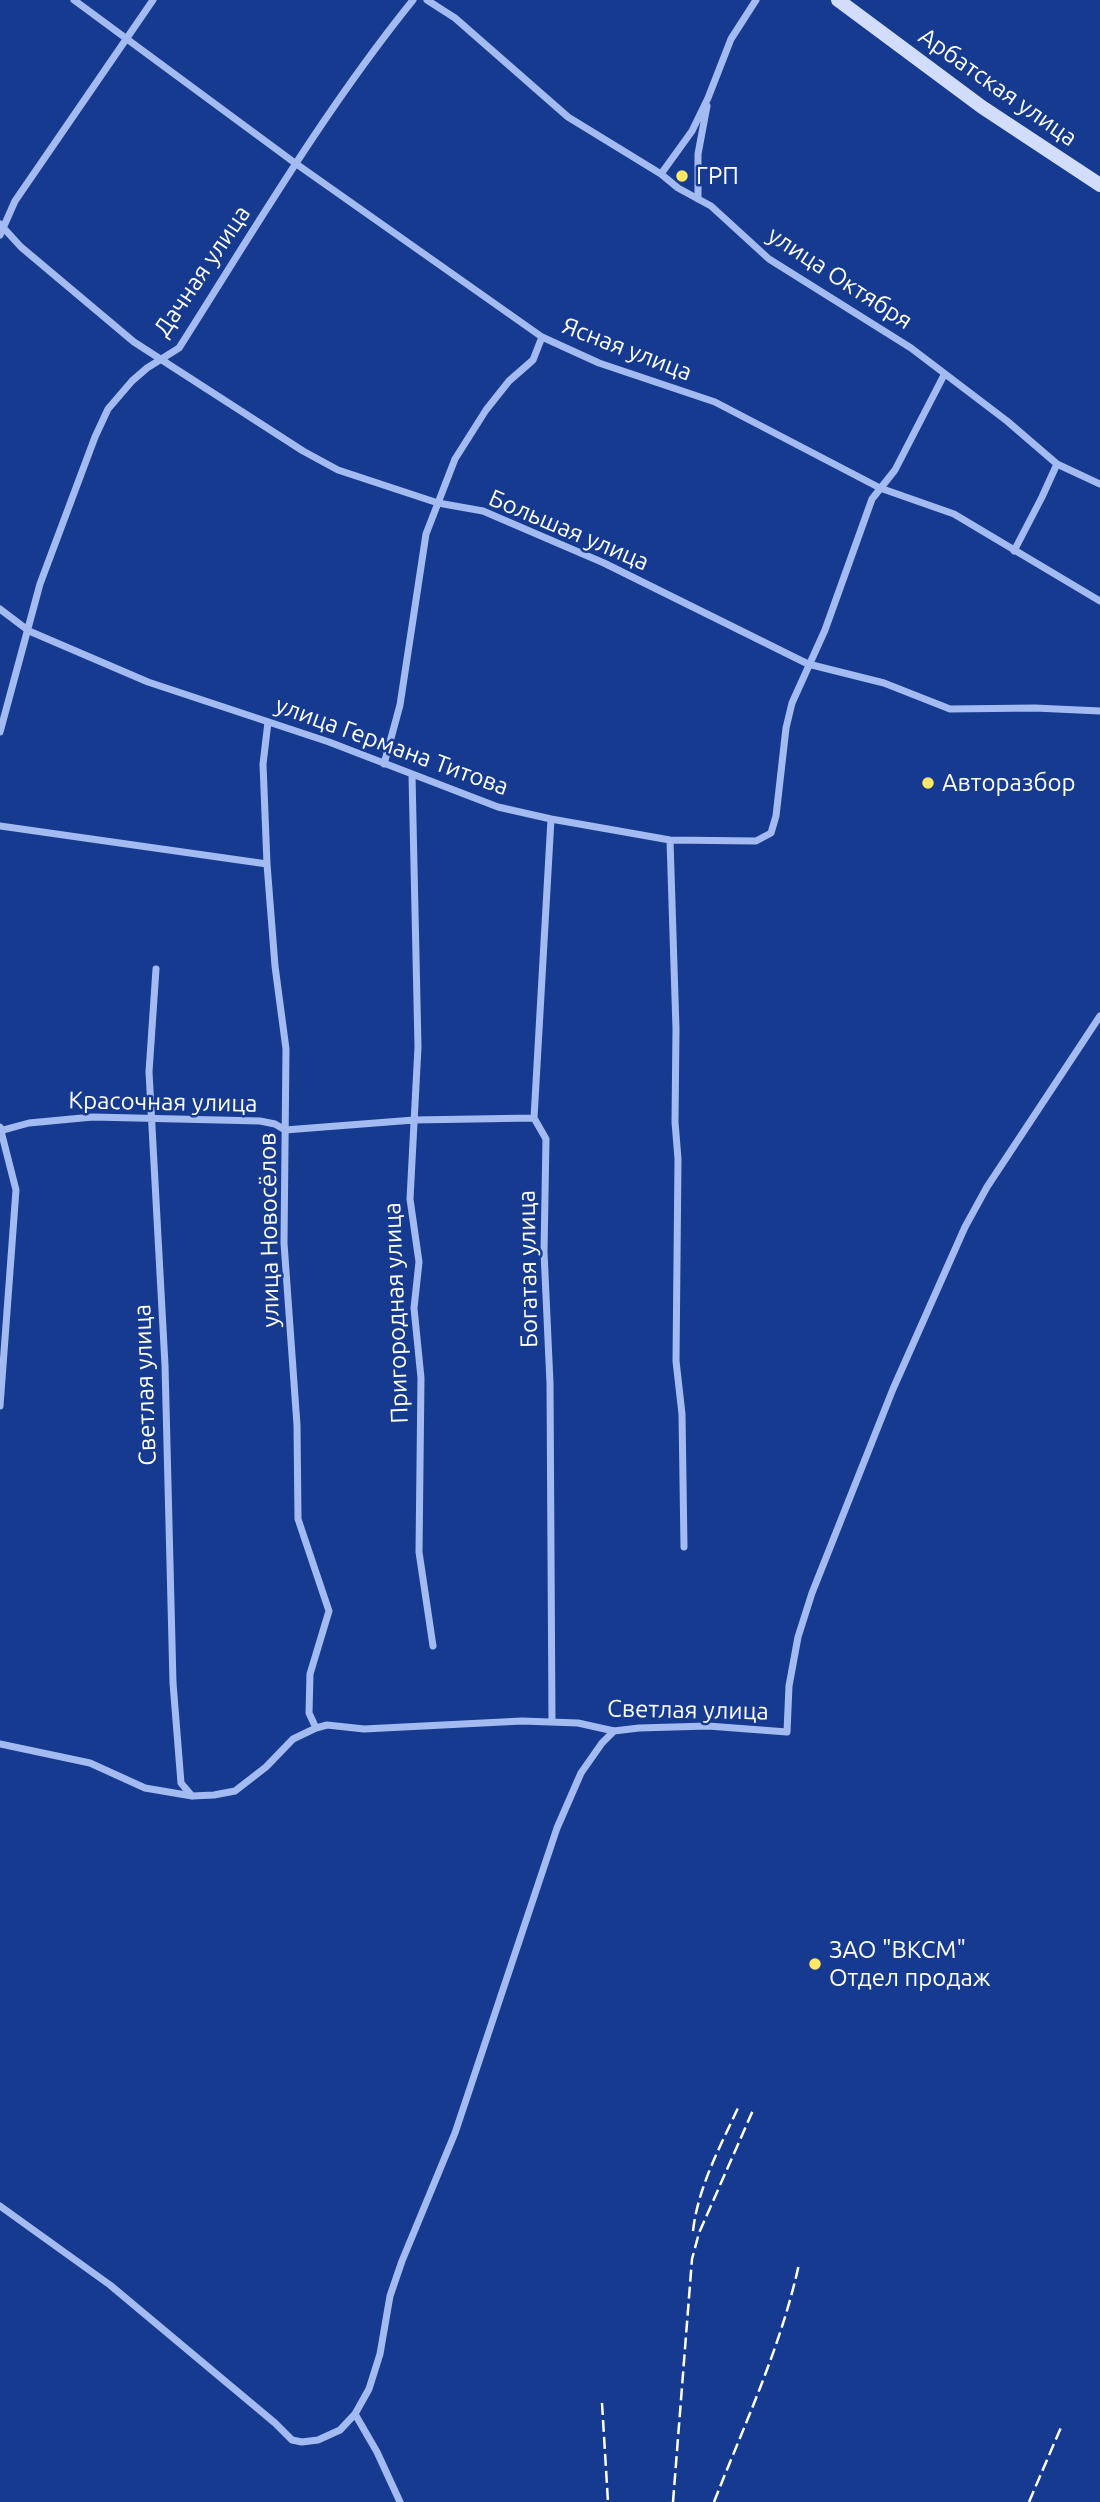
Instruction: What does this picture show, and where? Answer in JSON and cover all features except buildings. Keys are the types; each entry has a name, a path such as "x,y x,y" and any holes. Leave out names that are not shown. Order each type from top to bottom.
{"main road":[{"name":"Арбатская улица","path":"838,0 982,107 1100,185"}],"street":[{"name":"Ясная улица","path":"74,0 295,163 542,337 599,363 715,402 880,488 954,514 1100,601"},
{"path":"1,229 15,201 153,0"},
{"name":"Дачная улица","path":"0,732 40,584 108,409 146,368 179,348 295,163 373,49 413,0"},
{"name":"улица Октября","path":"427,0 455,18 568,117 711,206 769,259 911,348 1007,421 1057,464 1100,484"},
{"path":"661,174 692,131 731,40 756,0"},
{"path":"698,199 698,154 708,98"},
{"name":"Большая улица","path":"1,229 134,342 303,452 338,470 438,503 483,512 604,563 808,664 884,683 950,709 1100,710"},
{"path":"384,764 400,705 426,534 455,458 509,380 533,360 542,337"},
{"path":"808,664 825,630 872,499 895,470 944,375"},
{"path":"1014,551 1057,464"},
{"name":"улица Германа Титова","path":"0,609 29,631 148,682 329,742 498,807 670,840 756,841 771,833 776,816 786,728 792,703 808,664"},
{"name":"улица Новосёлов","path":"268,722 263,764 267,863 285,1049 284,1243 297,1425 298,1519 329,1611 310,1674 309,1713 316,1728"},
{"name":"Пригородная улица","path":"412,775 418,1047 410,1199 419,1262 414,1308 421,1378 419,1552 433,1646"},
{"name":"Богатая улица","path":"551,819 534,1118 546,1139 544,1252 550,1382 552,1722"},
{"path":"0,826 267,863"},
{"path":"670,840 678,1159 676,1361 682,1414 684,1547"},
{"name":"Светлая улица","path":"156,969 149,1072 165,1365 173,1684 181,1783 192,1796"},
{"name":"Светлая улица","path":"316,1728 327,1725 364,1729 522,1721 578,1723 614,1731 708,1726 788,1732 789,1686 798,1637 812,1593 892,1389 965,1227 987,1187 1100,1016"},
{"name":"Красочная улица","path":"0,1129 29,1122 93,1117 260,1121 275,1124 285,1130 414,1120 534,1118"},
{"path":"0,1129 16,1190 0,1406"},
{"path":"0,1745 90,1763 145,1788 192,1796 214,1796 235,1791 266,1767 293,1739 316,1728"},
{"path":"0,2206 110,2285 292,2440 302,2442 330,2436 340,2430 355,2414 369,2389 380,2354 390,2296 455,2133 557,1828 581,1773 601,1743 614,1731"},
{"path":"355,2414 377,2452 400,2502"}],"railway":[{"path":"693,2231 705,2183 738,2108"},
{"path":"673,2502 692,2259 699,2233 754,2108"},
{"path":"714,2502 772,2355 799,2264"},
{"path":"602,2403 608,2502"},
{"path":"1029,2502 1062,2425"}],"place":[{"name":"ГРП","path":"682,176"},
{"name":"Авторазбор","path":"928,783"},
{"name":"ЗАО \"ВКСМ\" Отдел продаж","path":"815,1964"}]}
